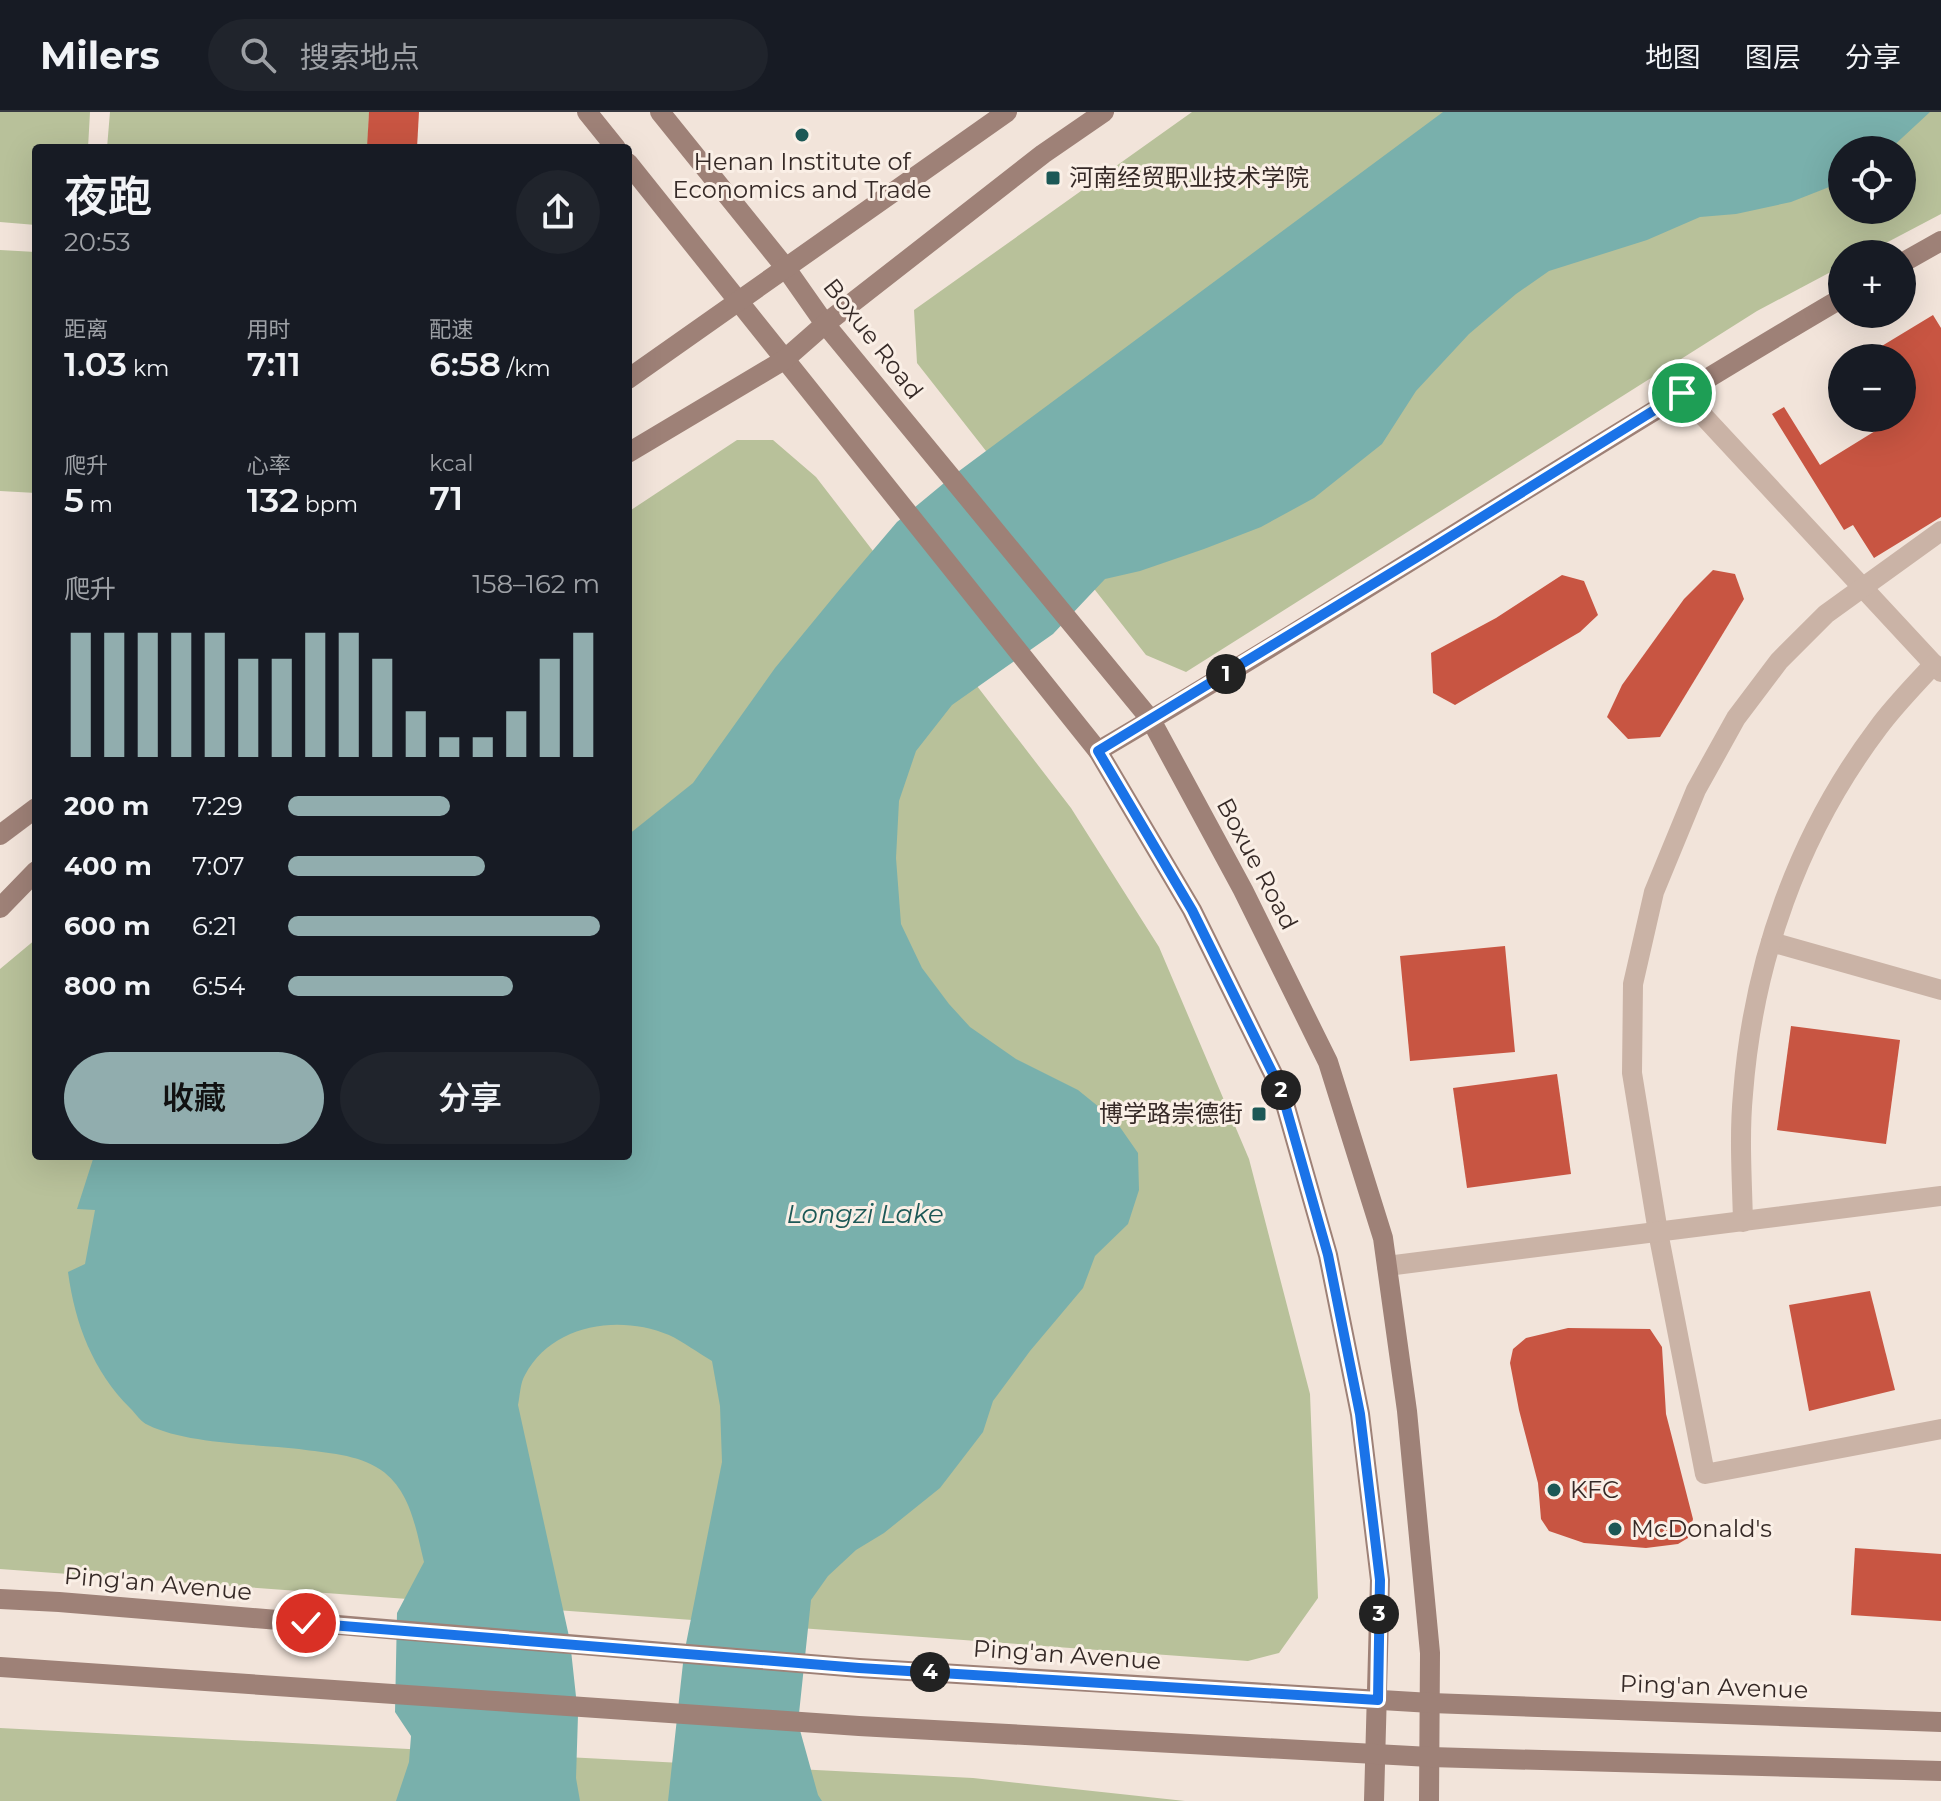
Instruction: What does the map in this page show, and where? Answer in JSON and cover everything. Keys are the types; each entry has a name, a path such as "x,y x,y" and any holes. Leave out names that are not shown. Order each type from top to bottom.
{"main road":[{"path":"587,112 613,144"},
{"name":"Boxue Road","path":"660,112 785,267 825,324 1151,720 1243,890 1328,1062 1383,1238 1409,1426 1430,1653 1429,1801"},
{"path":"632,376 1007,112"},
{"path":"632,451 784,360 825,324 1043,154 1104,112"},
{"path":"632,168 1098,751 1192,910 1281,1090 1328,1255 1360,1414 1380,1580 1374,1801"},
{"path":"1916,255 1941,241"},
{"path":"1098,751 1828,306"},
{"path":"0,835 32,811"},
{"path":"0,908 32,875"},
{"name":"Ping'an Avenue","path":"0,1599 859,1668 1431,1703 1941,1722"},
{"path":"0,1667 859,1726 1430,1757 1941,1771"}],"street":[{"path":"1682,393 1937,668 1878,728 1816,826 1785,894 1750,1033 1743,1095 1743,1222"},
{"path":"1941,531 1826,614 1779,661 1736,718 1696,790 1654,892 1633,984 1632,1073 1658,1232 1705,1474 1941,1429"},
{"path":"1771,942 1941,990"},
{"path":"1387,1266 1941,1196"}],"green space":[{"path":"0,112 90,112 88,144 32,144 32,225 0,222"},
{"path":"110,112 369,112 368,144 107,144"},
{"path":"1192,112 1941,112 1941,214 1892,240 1828,240 1828,273 1757,311 1186,672 1146,655 917,363 914,310"},
{"path":"0,250 32,252 32,493 0,491"},
{"path":"737,440 773,440 816,477 1071,808 1159,947 1249,1159 1310,1394 1318,1598 1279,1653 1248,1661 0,1569 0,969 32,942 32,1160 632,1160 632,509"},
{"path":"0,1728 973,1778 1185,1801 0,1801"}],"water":[{"name":"Longzi Lake","path":"1443,112 1930,112 1904,136 1828,136 1828,187 1791,202 1736,214 1700,217 1647,240 1549,271 1469,334 1416,391 1382,444 1314,498 1261,527 1140,571 1105,579 1053,634 952,705 916,751 899,801 896,858 901,924 922,968 970,1027 1016,1059 1078,1090 1115,1120 1138,1153 1139,1190 1128,1224 1095,1256 1083,1288 993,1401 983,1432 940,1488 884,1533 856,1550 828,1576 811,1600 798,1723 822,1801 668,1801 684,1654 722,1462 720,1406 712,1361 669,1335 629,1325 609,1325 569,1334 552,1344 525,1375 518,1405 570,1641 578,1715 576,1778 580,1801 396,1801 409,1762 411,1736 395,1712 397,1613 424,1562 406,1500 381,1470 352,1457 182,1436 148,1425 139,1418 117,1394 96,1362 81,1328 71,1291 68,1272 85,1264 95,1210 77,1209 93,1160 632,1160 632,832 693,783 775,668 897,522 955,474"}],"building":[{"path":"369,112 419,112 417,144 367,144"},
{"path":"1933,315 1941,328 1941,517 1874,558 1853,525 1844,530 1772,414 1784,407 1820,465 1874,432 1916,432 1916,344 1885,344"},
{"path":"1713,570 1735,574 1744,599 1660,737 1628,739 1607,717 1622,685 1684,599"},
{"path":"1562,575 1584,581 1598,615 1580,632 1455,705 1433,693 1431,653 1496,618"},
{"path":"1505,946 1515,1052 1410,1061 1400,956"},
{"path":"1791,1026 1900,1040 1886,1144 1777,1130"},
{"path":"1557,1074 1571,1174 1467,1188 1453,1088"},
{"path":"1870,1291 1895,1390 1809,1411 1789,1305"},
{"path":"1568,1328 1650,1329 1662,1347 1666,1414 1693,1519 1688,1538 1678,1544 1646,1548 1584,1543 1549,1531 1541,1519 1538,1483 1510,1363 1513,1349 1526,1338"},
{"path":"1855,1548 1941,1554 1941,1621 1851,1615"}],"place":[{"name":"Henan Institute of Economics and Trade","path":"802,135"},
{"name":"河南经贸职业技术学院","path":"1053,178"},
{"name":"博学路崇德街","path":"1259,1114"},
{"name":"KFC","path":"1554,1490"},
{"name":"McDonald's","path":"1615,1529"}],"route":[{"path":"306,1623 859,1668 1378,1700 1380,1580 1360,1414 1328,1255 1281,1090 1192,910 1098,751 1682,393"}]}
